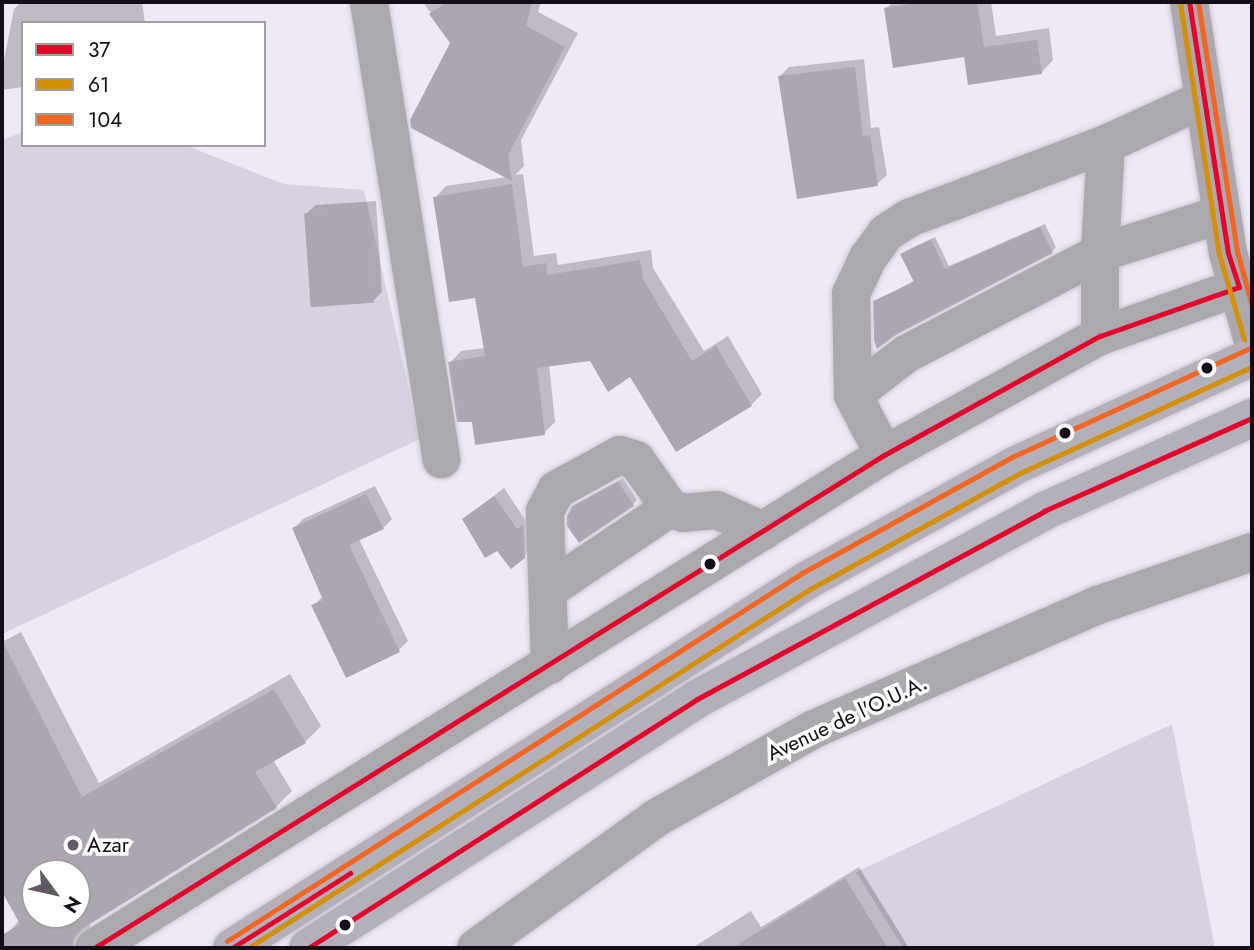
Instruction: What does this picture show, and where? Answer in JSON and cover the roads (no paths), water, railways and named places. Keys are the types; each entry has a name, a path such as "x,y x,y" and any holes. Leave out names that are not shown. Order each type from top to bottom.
{"highway":[{"path":"232,948 806,582 1016,466 1252,357"},
{"path":"309,948 697,699 1044,511 1252,418"}],"street":[{"path":"369,2 441,460"},
{"path":"1189,2 1222,214 1240,262 1252,337"},
{"path":"884,455 853,395 851,294 868,258 886,233 909,218 1106,144 1204,99"},
{"path":"1100,336 1100,253 1106,144"},
{"path":"853,395 906,354 1100,253 1222,214"},
{"path":"94,948 884,455 1240,262"},
{"path":"550,665 545,511 556,490 620,455 636,460 670,508 683,513 717,510 763,531"},
{"path":"548,590 670,508"},
{"name":"Avenue de l'O.U.A.","path":"476,948 656,818 814,729 1098,605 1252,552"}],"place":[{"name":"Azar","path":"73,845"}]}
